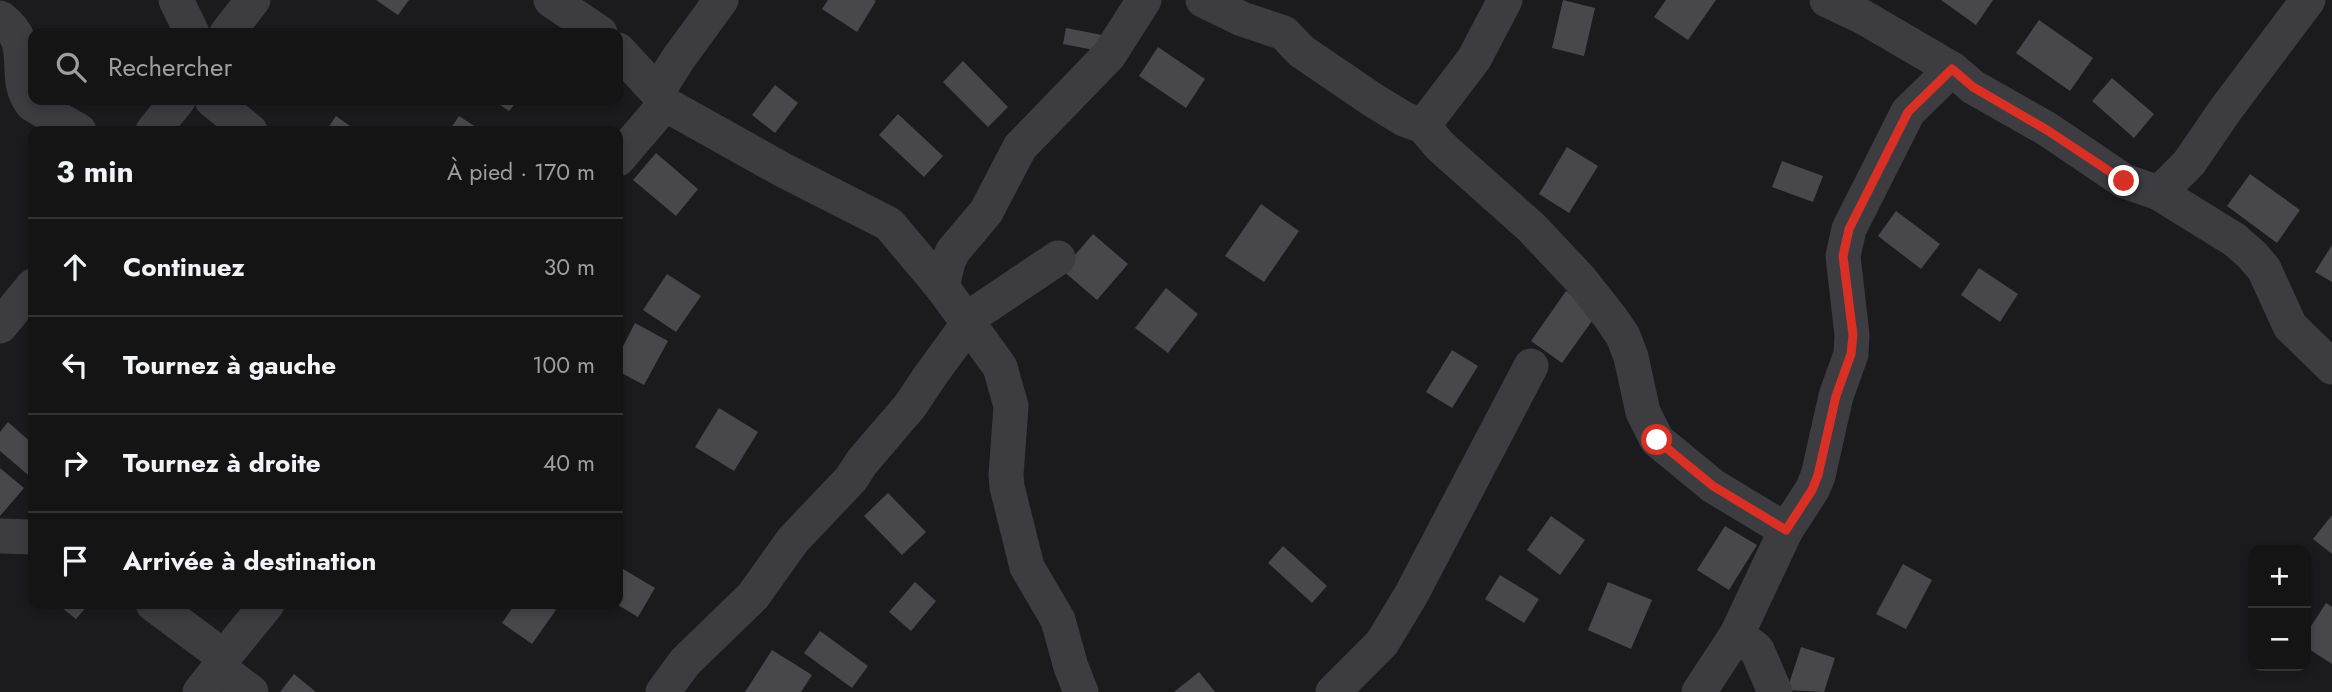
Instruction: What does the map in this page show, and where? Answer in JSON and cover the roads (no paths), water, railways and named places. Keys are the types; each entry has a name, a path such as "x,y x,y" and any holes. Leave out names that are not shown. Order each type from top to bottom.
{"street":[{"path":"176,0 190,28"},
{"path":"231,28 253,0"},
{"path":"551,0 593,28"},
{"path":"623,152 661,98 678,58 721,0"},
{"path":"942,287 953,251 986,212 1020,147 1109,55 1144,0"},
{"path":"1203,0 1234,16 1284,33 1301,51 1373,100 1404,119 1423,126 1440,146 1532,228 1580,279 1610,317 1623,335 1631,357 1643,412 1657,440 1713,486 1786,530"},
{"path":"1423,126 1474,59 1505,0"},
{"path":"1827,0 1863,17 1952,69 1973,87 2047,130 2124,181 2159,193 2235,240 2252,254 2264,270 2290,326 2332,367"},
{"path":"2159,193 2189,163 2308,0"},
{"path":"0,18 16,31 20,43 24,88 28,98"},
{"path":"623,56 661,98 783,170 889,224 969,322 1002,373 1012,406 1007,487 1027,567 1058,620 1071,667 1082,692"},
{"path":"1699,692 1737,634 1786,530 1815,483 1836,396 1851,354 1853,335 1843,256 1849,229 1908,112 1952,69"},
{"path":"34,105 70,126"},
{"path":"157,126 174,105"},
{"path":"218,105 244,126"},
{"path":"663,692 685,662 753,596 793,540 851,479 862,462 911,406 976,313 1058,258"},
{"path":"0,326 28,292"},
{"path":"1333,692 1382,643 1417,584 1531,366"},
{"path":"0,536 28,537"},
{"path":"158,609 215,672 251,692"},
{"path":"215,672 263,609"},
{"path":"1737,634 1757,650 1775,692"}]}
